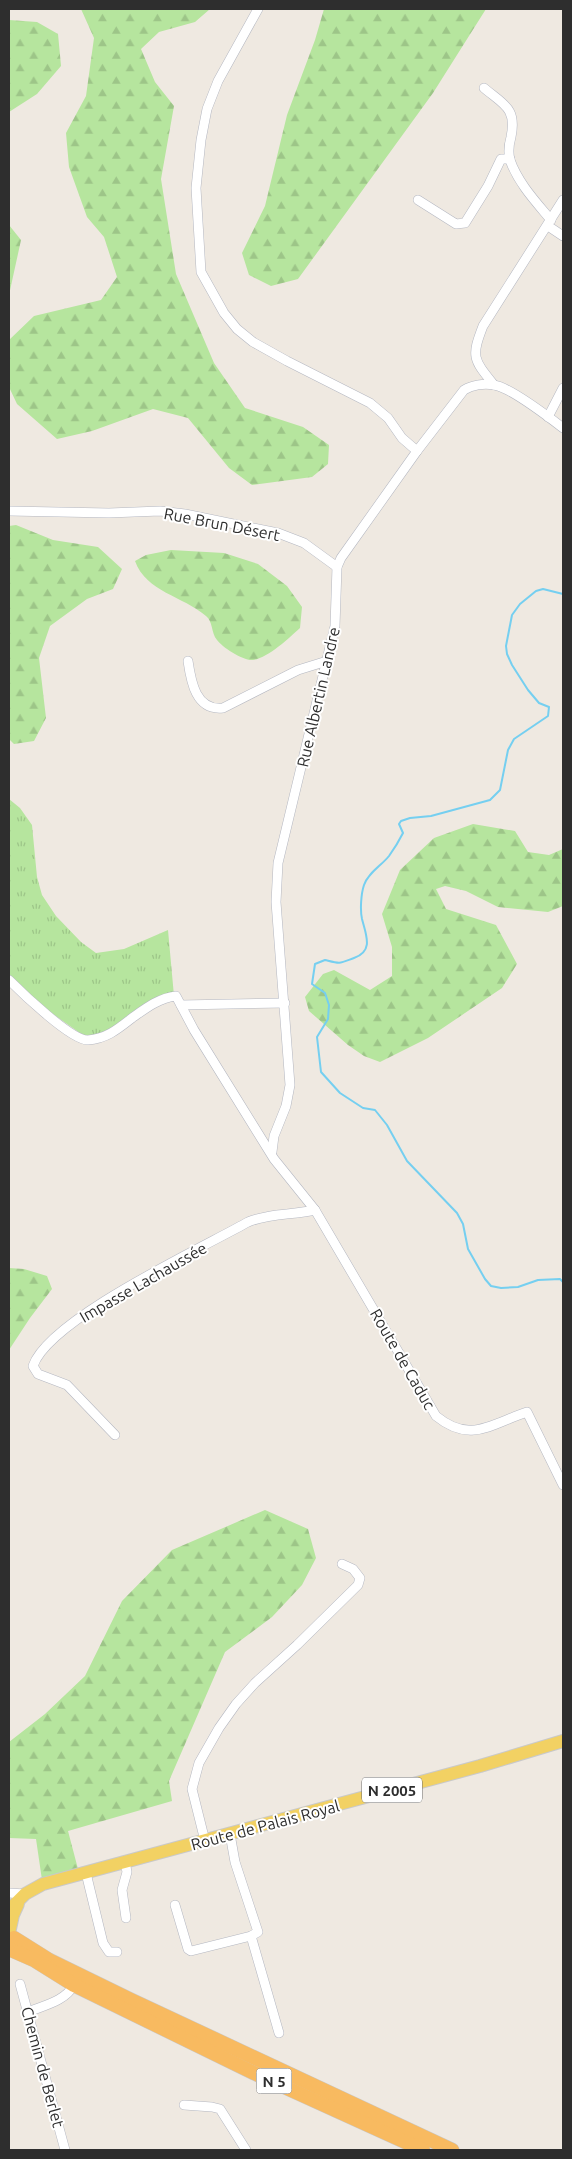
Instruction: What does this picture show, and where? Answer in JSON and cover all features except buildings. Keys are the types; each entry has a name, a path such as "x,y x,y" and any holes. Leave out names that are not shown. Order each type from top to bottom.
{"highway":[{"name":"N 5","path":"10,1938 52,1962 452,2150"},
{"name":"N 5","path":"10,1938 34,1960 74,1985 254,2073 423,2150"},
{"path":"52,1962 73,1977 74,1985"}],"main road":[{"name":"Route de Palais Royal","path":"9,1910 24,1894 44,1884 480,1766 563,1741"},
{"path":"10,1938 15,1909 24,1894"}],"street":[{"path":"258,9 218,81 208,109 201,140 196,188 201,272 224,313 237,329 252,342 370,403 388,418 402,438 417,451"},
{"path":"484,88 506,107 513,117 509,149 510,159 523,185 549,223 563,236"},
{"path":"418,200 456,224 462,225 488,186 501,159 510,159"},
{"path":"563,200 483,326 475,347 476,363 494,385 563,428"},
{"name":"Rue Albertin Landre","path":"272,1152 274,1136 286,1106 290,1085 276,902 278,863 336,619 337,567 341,558 417,451 464,390 474,385 494,385"},
{"path":"548,417 563,388"},
{"name":"Rue Brun Désert","path":"9,511 109,513 160,511 185,514 278,533 304,543 337,567"},
{"path":"188,661 192,686 207,706 214,709 223,708 298,670 327,661"},
{"path":"9,980 65,1030 86,1040 109,1035 153,1003 168,996 176,996 181,1005 285,1003"},
{"name":"Route de Caduc","path":"181,1005 194,1030 272,1152 274,1159 315,1210 436,1416 448,1426 464,1431 478,1431 527,1412 563,1485"},
{"name":"Impasse Lachaussée","path":"115,1435 68,1385 38,1374 33,1366 34,1361 50,1342 101,1302 248,1222 269,1215 292,1215 315,1210"},
{"path":"205,1841 192,1789 199,1763 219,1728 255,1683 358,1586 360,1578 358,1573 342,1564"},
{"path":"230,1834 235,1862 279,2033"},
{"path":"125,1862 126,1872 122,1890 126,1918"},
{"path":"86,1873 103,1943 109,1952 117,1952"},
{"path":"9,1893 24,1894"},
{"path":"175,1905 183,1937 188,1949 191,1951 254,1934"},
{"name":"Chemin de Berlet","path":"20,1984 65,2150"},
{"path":"28,2012 63,1998 74,1985"},
{"path":"184,2105 212,2107 220,2110 246,2150"}],"green space":[{"path":"81,9 210,9 195,22 159,32 141,49 155,82 174,106 161,179 176,274 214,363 245,408 303,427 329,445 328,464 312,477 252,485 229,468 188,418 153,409 92,431 57,439 17,404 9,387 9,340 34,316 101,300 117,277 104,237 87,217 69,167 66,133 86,96 94,38"},
{"path":"324,9 486,9 433,93 298,279 271,286 249,275 242,253 265,206 287,115 315,40"},
{"path":"9,20 37,22 58,34 61,66 37,94 9,112"},
{"path":"9,225 21,240 9,295"},
{"path":"16,525 53,540 98,547 122,569 113,589 87,599 50,626 39,658 46,718 34,741 14,744 9,739 9,526"},
{"path":"171,550 224,553 258,564 287,586 302,607 300,628 265,656 249,660 233,653 217,640 210,621 206,616 187,603 156,587 140,571 135,561 146,555"},
{"path":"9,799 20,808 32,825 37,877 42,895 56,916 81,942 96,953 124,949 168,930 174,996 103,1035 87,1038 43,1007 9,976"},
{"path":"473,824 515,831 528,852 549,855 563,849 563,906 548,912 498,907 466,891 445,886 436,889 446,909 496,925 517,964 502,988 428,1038 380,1062 364,1056 348,1045 309,1011 305,997 323,974 334,970 370,990 392,976 392,947 382,914 400,870 434,838"},
{"path":"9,1268 24,1269 47,1276 52,1289 9,1350"},
{"path":"265,1510 308,1529 316,1558 302,1585 272,1617 225,1652 169,1781 172,1801 68,1831 78,1869 42,1880 36,1839 9,1838 9,1742 45,1714 85,1676 122,1601 172,1550"}],"waterway":[{"path":"563,594 543,589 536,591 520,604 512,615 506,646 512,665 528,690 539,703 549,707 548,716 514,739 508,750 500,790 490,800 431,816 401,821 399,824 403,833 398,842 389,856 368,877 364,885 361,907 367,942 364,951 360,955 342,962 337,963 325,960 315,964 312,984 325,993 329,1005 328,1019 317,1037 321,1072 340,1093 363,1108 375,1110 387,1125 407,1161 457,1213 463,1224 468,1249 485,1279 491,1286 501,1288 518,1287 538,1280 560,1279 563,1282"}]}
